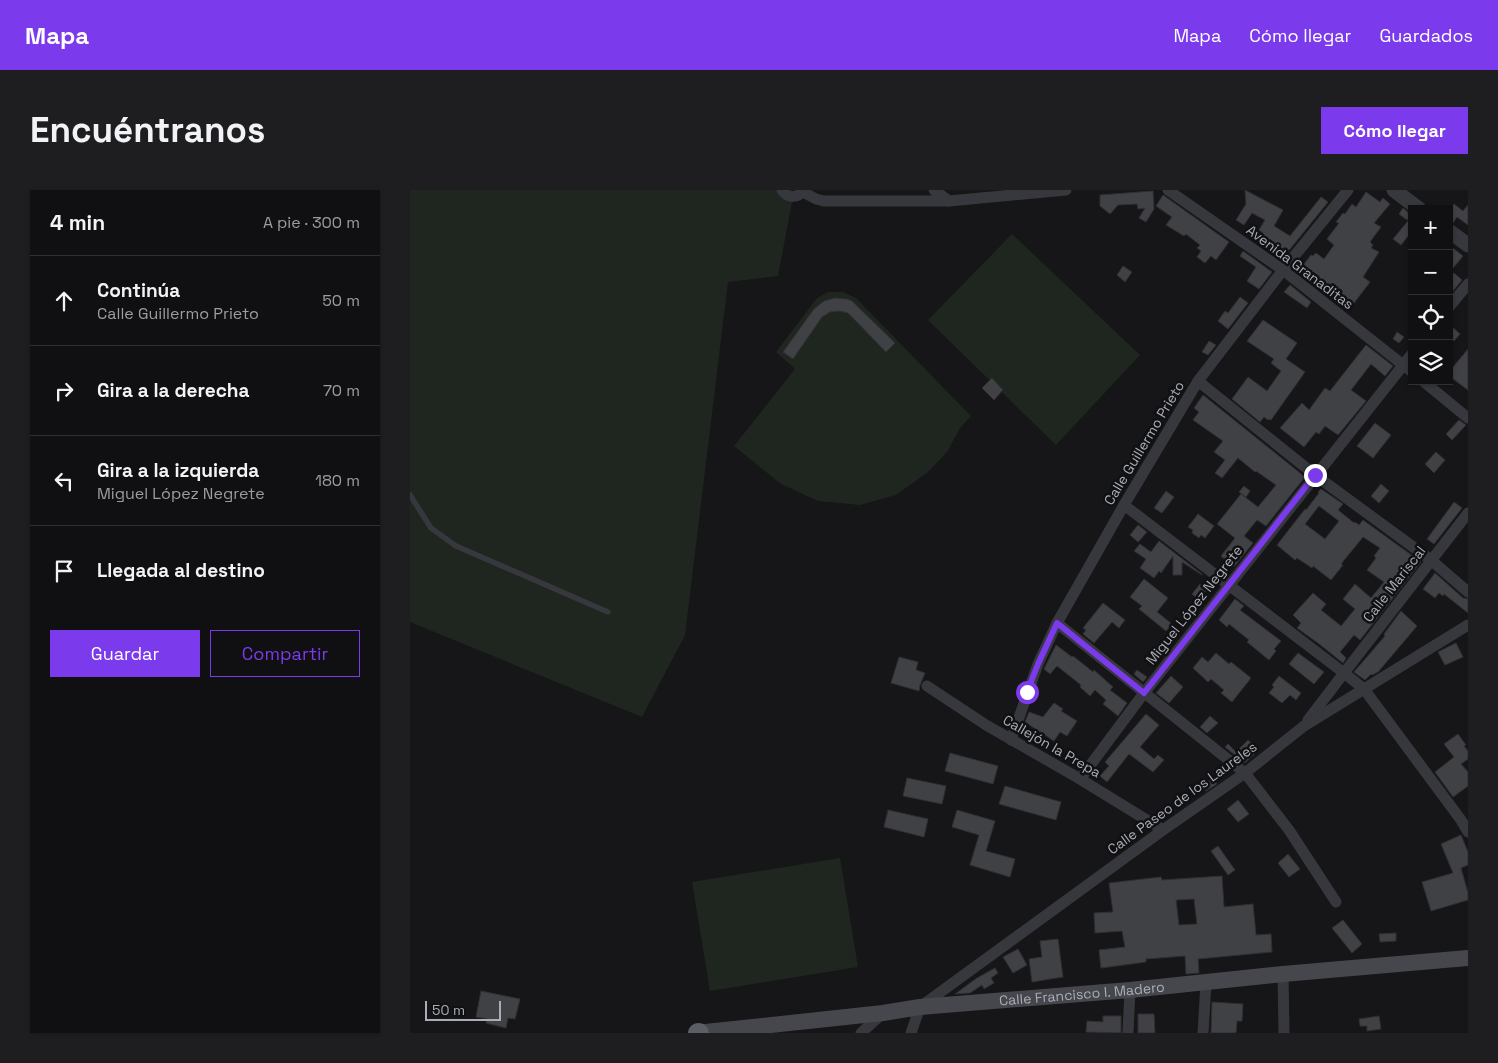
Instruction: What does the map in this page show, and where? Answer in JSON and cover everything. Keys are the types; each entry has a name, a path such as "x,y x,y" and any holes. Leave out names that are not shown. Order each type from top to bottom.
{"main road":[{"name":"Calle Francisco I. Madero","path":"698,1033 882,1013 920,1007 1130,990 1283,974 1468,958"}],"street":[{"path":"782,190 792,197 800,195 803,191 816,199 824,201 953,201 1066,190"},
{"path":"934,190 953,201"},
{"path":"953,201 964,190"},
{"name":"Avenida Granaditas","path":"1168,190 1283,270 1407,369"},
{"name":"Calle Guillermo Prieto","path":"1011,740 1038,664 1057,623 1124,505 1198,381 1283,270 1348,190"},
{"path":"1394,190 1414,205"},
{"path":"1453,234 1468,245"},
{"path":"1453,303 1468,284"},
{"name":"Miguel López Negrete","path":"1080,779 1144,693 1315,475 1407,369"},
{"path":"1198,381 1315,475 1431,560 1468,592"},
{"path":"1428,385 1468,418"},
{"path":"1124,505 1344,672 1364,690 1468,832"},
{"name":"Calle Mariscal","path":"1304,726 1468,513"},
{"path":"1057,623 1245,773 1289,830 1336,902"},
{"name":"Calle Paseo de los Laureles","path":"920,1007 1163,830 1245,773 1304,726 1468,625"},
{"name":"Callejón la Prepa","path":"926,686 986,725 1080,779 1163,830"},
{"path":"1283,974 1284,1033"},
{"path":"1203,1033 1206,983"},
{"path":"1128,1033 1130,990"},
{"path":"911,1033 920,1007"},
{"path":"861,1033 882,1013"}],"lane":[{"path":"410,496 431,528 456,546 608,612"}],"shaded area":[{"path":"410,190 781,190 792,202 778,276 728,282 685,635 642,717 410,622"},
{"path":"1012,234 1140,355 1056,445 928,320"},
{"path":"828,292 843,292 856,298 971,416 960,428 947,452 928,472 896,495 860,505 818,501 781,484 734,446 795,369 776,352 817,298"},
{"path":"840,858 858,967 710,991 692,882"}],"building":[{"path":"1245,190 1283,210 1274,226 1290,236 1321,197 1328,202 1286,254 1281,251 1282,249 1261,235 1263,233 1259,230 1265,220 1252,213 1244,225 1236,220 1246,204"},
{"path":"1153,191 1154,209 1146,222 1139,218 1145,208 1138,209 1137,204 1118,205 1110,214 1100,206 1100,195"},
{"path":"1366,192 1380,202 1383,198 1390,204 1374,223 1381,227 1370,242 1373,245 1371,248 1379,252 1363,277 1370,282 1351,307 1319,280 1315,286 1298,272 1311,255 1313,256 1316,253 1324,259 1334,245 1327,239 1339,223 1336,222 1352,204 1356,207"},
{"path":"1163,195 1229,242 1216,260 1211,256 1205,263 1197,257 1201,251 1197,248 1200,245 1186,234 1184,236 1166,225 1172,217 1156,206"},
{"path":"1454,204 1463,211 1468,205 1468,225 1457,217 1453,223"},
{"path":"1403,208 1408,212 1408,219 1407,220 1399,214"},
{"path":"1408,221 1408,236 1401,245 1393,239"},
{"path":"1453,248 1463,256 1453,268"},
{"path":"1243,251 1272,272 1259,289 1247,281 1256,267 1240,256"},
{"path":"1123,266 1132,272 1125,282 1117,275"},
{"path":"1453,274 1462,280 1453,291"},
{"path":"1290,285 1311,302 1307,308 1284,292"},
{"path":"1240,297 1248,303 1228,329 1218,321 1225,311 1228,313"},
{"path":"835,298 852,301 895,343 886,352 848,313 839,311 830,312 822,317 793,359 783,352 814,309 824,301"},
{"path":"1263,320 1297,343 1286,359 1305,372 1271,420 1264,417 1260,422 1232,399 1248,377 1267,391 1281,371 1271,363 1274,359 1247,341"},
{"path":"1453,328 1460,334 1453,340"},
{"path":"1397,332 1404,337 1399,343 1393,339"},
{"path":"1209,341 1216,345 1208,355 1202,352"},
{"path":"1366,345 1393,366 1385,376 1371,364 1351,390 1366,401 1338,435 1325,426 1319,434 1316,432 1304,447 1280,428 1302,403 1309,410 1325,388 1330,391"},
{"path":"1468,349 1468,390 1453,379 1453,367"},
{"path":"992,378 1003,390 994,400 982,388"},
{"path":"1203,395 1305,477 1266,526 1257,520 1244,536 1253,543 1234,567 1221,556 1235,538 1217,524 1241,494 1258,507 1276,485 1255,472 1238,458 1222,478 1215,473 1225,460 1214,452 1223,441 1193,420 1199,412 1194,408"},
{"path":"1459,420 1466,425 1452,440 1446,434"},
{"path":"1375,423 1391,435 1373,458 1357,446"},
{"path":"1436,452 1445,460 1434,473 1425,464"},
{"path":"1381,484 1389,491 1379,503 1371,496"},
{"path":"1244,486 1250,491 1246,497 1239,492"},
{"path":"1321,489 1343,504 1338,510 1354,523 1359,525 1363,520 1421,562 1360,640 1354,635 1340,652 1346,658 1343,663 1297,628 1301,623 1293,615 1313,593 1326,604 1321,610 1341,626 1355,609 1343,599 1355,584 1371,598 1384,582 1367,570 1376,558 1374,556 1380,548 1363,537 1341,564 1343,565 1331,580 1313,566 1312,568 1297,558 1295,560 1277,545 1306,510","holes":["1319,506 1339,521 1325,539 1305,524"]},
{"path":"1166,491 1174,497 1162,513 1154,508"},
{"path":"1454,502 1462,508 1434,544 1427,539"},
{"path":"1198,514 1214,526 1205,538 1201,535 1199,538 1188,527"},
{"path":"1138,525 1147,532 1138,542 1130,535"},
{"path":"1159,541 1202,575 1182,562 1182,575 1173,575 1173,556 1161,573 1159,571 1154,578 1140,568 1146,559 1134,551 1140,544 1151,552"},
{"path":"1435,573 1463,598 1468,599 1468,613 1444,594 1443,596 1439,593 1435,598 1423,589"},
{"path":"1144,579 1168,598 1157,612 1172,624 1166,631 1139,609 1142,606 1130,597"},
{"path":"1200,584 1207,590 1204,593 1208,596 1203,603 1192,594"},
{"path":"1235,599 1244,606 1240,610 1281,641 1274,649 1276,651 1269,660 1229,624 1227,627 1219,620"},
{"path":"1103,603 1125,620 1119,628 1112,622 1094,643 1083,634 1086,630 1083,628"},
{"path":"1401,611 1417,626 1378,672 1371,674 1365,680 1354,672 1385,636 1384,634"},
{"path":"1456,643 1463,657 1445,665 1438,652"},
{"path":"1056,645 1093,672 1094,670 1113,687 1110,690 1127,703 1118,716 1103,704 1106,700 1095,690 1090,696 1080,687 1081,685 1057,666 1050,674 1044,669"},
{"path":"1216,653 1251,678 1232,702 1221,693 1224,690 1211,679 1208,682 1193,668 1202,657 1208,662"},
{"path":"1298,653 1324,672 1314,684 1289,664"},
{"path":"899,657 918,662 916,670 925,673 919,691 891,683"},
{"path":"1137,670 1147,677 1143,682 1134,674"},
{"path":"1171,676 1183,687 1169,703 1156,693"},
{"path":"1279,676 1301,693 1296,700 1290,695 1282,703 1269,693"},
{"path":"1054,703 1063,709 1061,711 1077,721 1067,736 1060,732 1054,741 1025,722 1029,712 1043,717"},
{"path":"1146,714 1159,725 1140,747 1154,759 1158,755 1164,760 1153,772 1129,754 1107,782 1100,776 1109,766 1105,762"},
{"path":"1210,716 1218,723 1207,733 1200,727"},
{"path":"1458,734 1468,751 1468,759 1461,764 1468,772 1468,786 1453,797 1435,772 1454,757 1444,744"},
{"path":"1248,740 1259,750 1245,763 1225,747 1228,744 1236,752"},
{"path":"950,753 998,766 993,784 945,771"},
{"path":"907,778 946,786 942,804 903,796"},
{"path":"1212,778 1217,784 1206,791 1202,786"},
{"path":"1005,786 1061,802 1056,820 999,804"},
{"path":"1238,800 1249,814 1238,822 1227,809"},
{"path":"888,810 928,819 924,837 884,827"},
{"path":"957,810 995,821 986,851 1015,859 1010,877 970,865 979,835 952,827"},
{"path":"1461,835 1468,852 1468,865 1461,868 1468,900 1431,911 1422,882 1453,873 1441,844"},
{"path":"1218,846 1235,870 1228,875 1211,851"},
{"path":"1288,854 1300,869 1289,877 1278,863"},
{"path":"1222,876 1224,907 1253,904 1256,935 1271,934 1272,952 1198,959 1199,973 1186,974 1185,956 1146,959 1146,962 1101,968 1099,950 1125,947 1122,931 1095,933 1094,913 1113,912 1109,883 1161,877 1162,880","holes":["1194,899 1197,924 1179,925 1176,900"]},
{"path":"1343,920 1362,944 1352,953 1332,928"},
{"path":"1396,933 1396,941 1380,942 1379,934"},
{"path":"1058,939 1063,977 1032,982 1029,959 1042,957 1040,941"},
{"path":"1018,949 1027,965 1013,973 1003,957"},
{"path":"995,968 998,973 991,978 994,983 984,989 982,985 970,993 955,994 977,978"},
{"path":"481,991 520,999 515,1019 508,1018 506,1028 486,1023 487,1019 476,1017"},
{"path":"1212,1002 1243,1004 1242,1021 1237,1021 1236,1033 1211,1033"},
{"path":"1138,1014 1154,1014 1155,1033 1138,1033"},
{"path":"1103,1016 1121,1016 1121,1033 1086,1032 1087,1021 1103,1022"},
{"path":"1379,1016 1381,1029 1367,1031 1367,1026 1360,1026 1359,1019"}],"route":[{"path":"1027,692 1057,623 1144,693 1315,475"}]}
